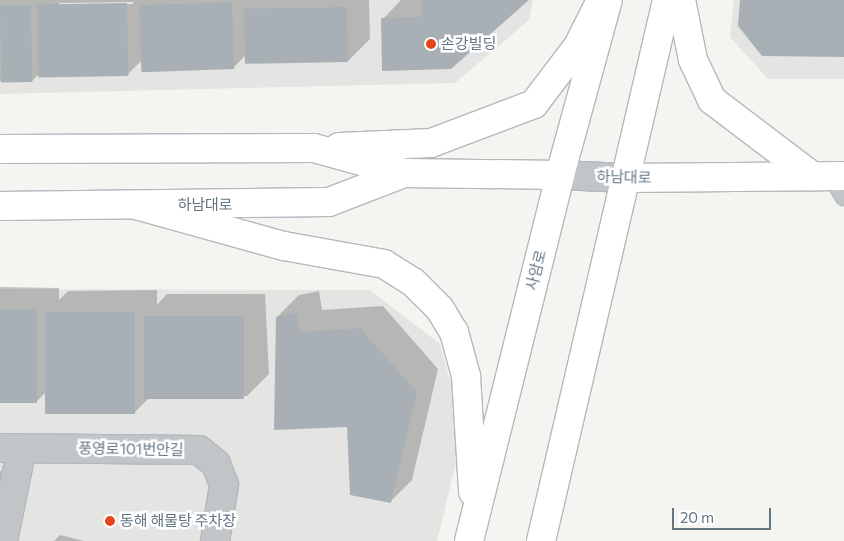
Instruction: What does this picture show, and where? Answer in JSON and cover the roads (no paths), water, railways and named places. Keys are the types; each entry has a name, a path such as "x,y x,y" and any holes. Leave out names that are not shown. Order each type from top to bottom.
{"main road":[{"path":"314,148 431,143 534,104 578,46 601,0"},
{"name":"사암로","path":"472,530 560,175 608,0"},
{"path":"541,541 667,0"},
{"path":"681,0 694,60 712,100 833,181"},
{"name":"하남대로","path":"0,149 314,148 404,173 560,175"},
{"name":"하남대로","path":"0,206 328,202 404,173"},
{"name":"하남대로","path":"625,178 833,181"},
{"path":"136,205 284,246 384,264 413,282 440,309 454,332 466,376 472,530"}],"street":[{"name":"하남대로","path":"560,175 625,178"},
{"name":"풍영로101번안길","path":"3,541 11,448 199,450 216,464 224,485 215,541"}],"place":[{"name":"손강빌딩","path":"431,44"},
{"name":"동해 해물탕 주차장","path":"110,521"}]}
